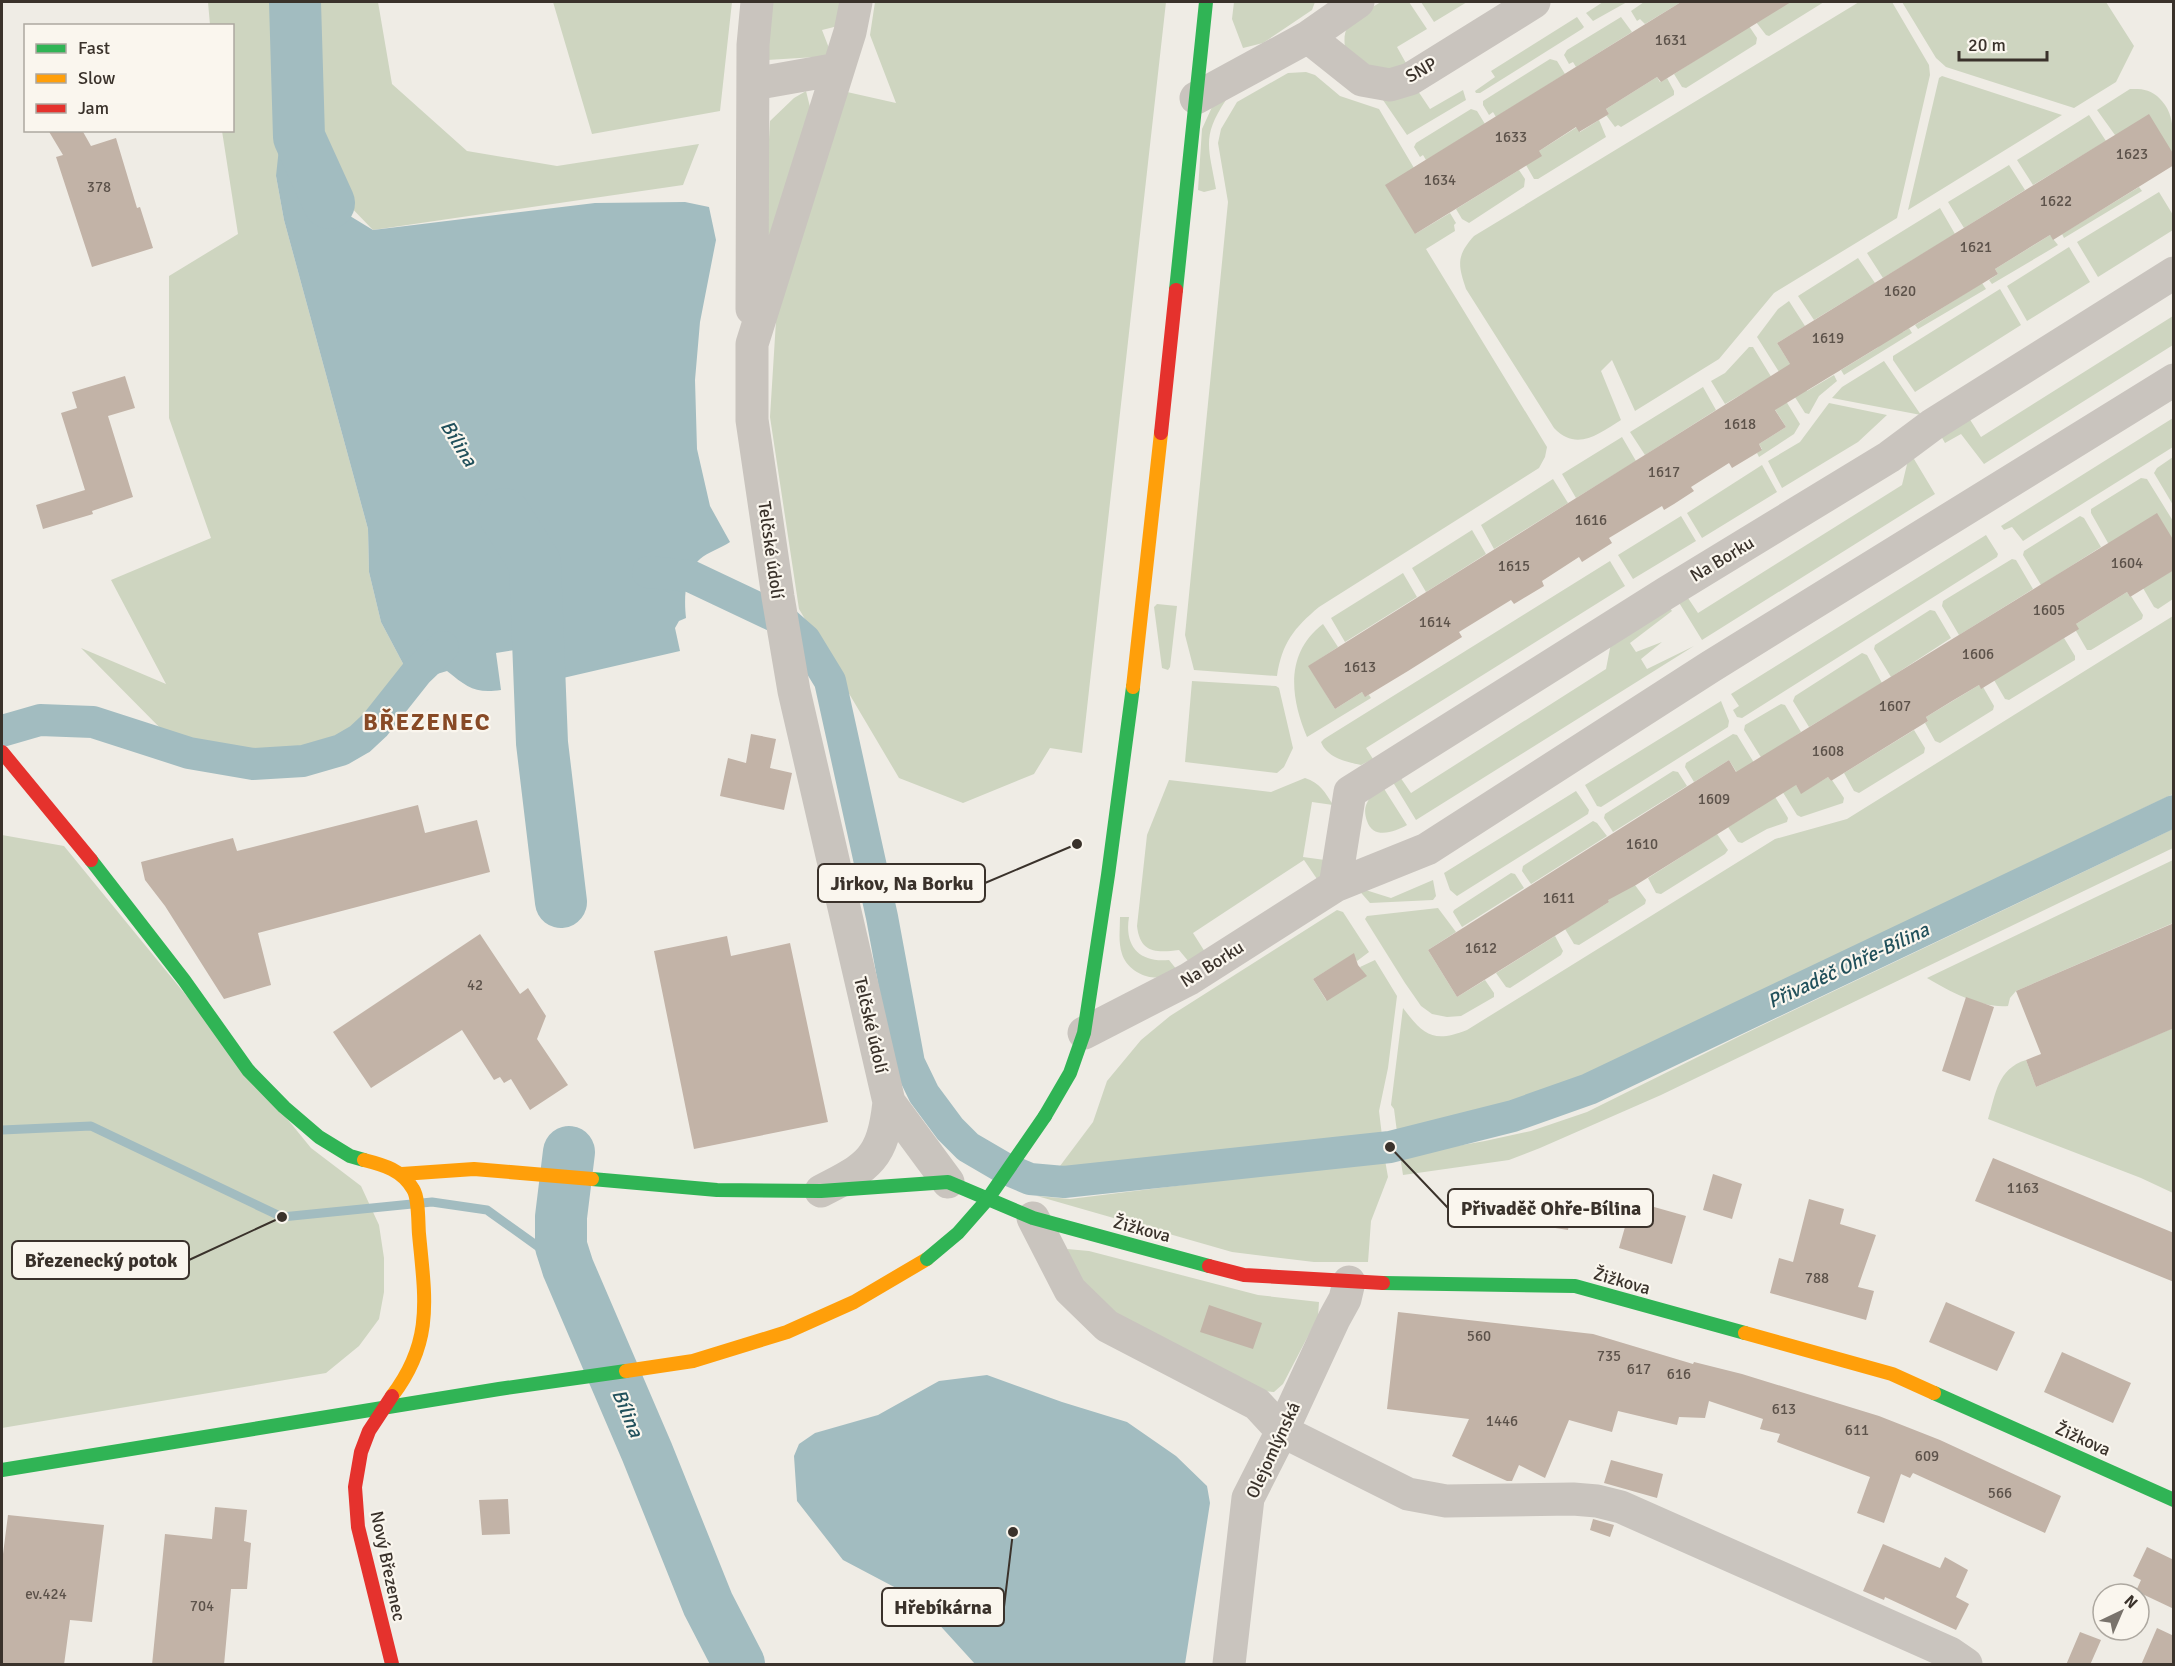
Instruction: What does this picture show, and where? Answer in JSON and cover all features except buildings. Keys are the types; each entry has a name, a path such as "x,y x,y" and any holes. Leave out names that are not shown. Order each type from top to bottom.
{"street":[{"path":"752,344 753,45 757,2"},
{"name":"Telčské údolí","path":"856,2 850,32 752,344 752,420 788,656 889,1102"},
{"path":"2,1470 499,1389 693,1361 787,1332 854,1302 927,1259 958,1233 987,1200 1045,1116 1070,1073 1084,1033 1137,658 1206,2"},
{"path":"1196,98 1308,37 1358,2"},
{"name":"SNP","path":"1308,37 1362,81 1390,85 1410,79 1534,2"},
{"path":"754,84 838,69"},
{"name":"Na Borku","path":"1335,886 1350,792 1666,593 1889,458 1932,425 2174,273"},
{"name":"Na Borku","path":"1084,1033 1189,979 1335,886 1427,849 1710,667 2174,380"},
{"path":"2,752 75,840 184,980 248,1070 284,1107 318,1137 350,1156 384,1165 402,1174 474,1169 717,1190 821,1191 948,1182"},
{"path":"889,1102 948,1182"},
{"path":"821,1191 857,1173 874,1155 886,1128 889,1102"},
{"name":"Nový Březenec","path":"392,1665 358,1527 355,1487 361,1452 369,1431 382,1408 405,1379 417,1354 424,1328 425,1297 415,1191 402,1174"},
{"name":"Žižkova","path":"948,1182 1033,1218 1244,1275 1349,1282 1575,1286 1892,1374 2174,1500"},
{"path":"1033,1218 1070,1290 1107,1326 1257,1404 1282,1431 1408,1494 1446,1501 1572,1498 1621,1507 1950,1653 1966,1665"},
{"name":"Olejomlýnská","path":"1229,1665 1248,1498 1345,1299 1349,1282"}],"green space":[{"path":"208,2 378,2 392,84 467,151 557,166 699,144 683,185 373,230 341,197 276,176 284,220 368,529 369,572 381,622 408,673 378,713 358,733 340,743 288,756 248,758 175,743 81,648 166,684 111,580 211,538 169,418 169,276 238,234 222,132 234,132 234,24 210,24"},
{"path":"553,2 732,2 720,111 592,134"},
{"path":"768,2 846,2 842,25 822,30 832,56 767,60"},
{"path":"875,2 1166,2 1082,753 1050,748 1034,774 963,803 899,778 799,609 770,417 777,305 847,92 896,103 870,35"},
{"path":"1234,2 1315,2 1312,10 1263,43 1243,48 1232,19"},
{"path":"1381,2 1409,2 1427,29 1397,47 1407,65 1377,71 1345,47 1345,38 1346,30 1354,19"},
{"path":"1421,2 1467,2 1434,22"},
{"path":"1603,2 1627,2 1593,21 1586,13"},
{"path":"1644,2 1681,2 1645,24 1640,19 1637,21 1631,11"},
{"path":"1789,2 1824,2 1769,36 1766,35 1756,22"},
{"path":"1859,2 1892,2 1929,65 1930,75 1897,218 1774,293 1719,359 1635,411 1612,360 1601,371 1621,420 1588,438 1579,440 1563,435 1554,428 1466,289 1460,261 1468,243 1474,236"},
{"path":"1902,2 2106,2 2134,46 2116,82 2074,108 1946,67 1936,58"},
{"path":"1577,17 1584,27 1582,29 1480,93 1476,93 1475,91 1495,77 1491,71"},
{"path":"1621,17 1632,32 1576,67 1573,62 1569,64 1564,55 1567,50"},
{"path":"1749,26 1757,38 1756,44 1686,88 1682,87 1674,74"},
{"path":"1550,59 1557,61 1565,74 1496,117 1493,112 1489,115 1483,101"},
{"path":"1306,72 1315,75 1340,96 1379,109 1414,168 1415,234 1450,213 1456,223 1455,231 1426,249 1547,447 1539,468 1319,607 1290,637 1282,654 1277,676 1194,670 1185,635 1228,202 1218,143 1221,129 1237,102 1288,73"},
{"path":"1942,76 2062,115 1908,210 1939,78"},
{"path":"1657,77 1660,82 1667,78 1674,95 1621,127 1618,125 1615,127 1606,115 1609,114 1606,109"},
{"path":"2130,89 2151,92 2167,108 2173,129 2173,155 2115,135 2097,110"},
{"path":"1463,90 1466,100 1407,135 1383,100 1418,91 1430,109"},
{"path":"806,91 810,107 769,260 765,211 770,121 794,98"},
{"path":"1226,100 1210,134 1209,153 1216,189 1204,192 1198,190 1202,129 1212,107"},
{"path":"1471,109 1477,111 1485,124 1426,160 1423,155 1420,157 1414,147 1416,143"},
{"path":"2089,115 2106,141 2033,185 2017,160"},
{"path":"1599,120 1606,137 1538,179 1534,179 1526,165 1539,151 1577,127 1580,132"},
{"path":"2009,165 2025,190 1964,228 1948,202"},
{"path":"1519,170 1525,179 1524,187 1469,223 1462,219 1456,209"},
{"path":"2139,187 2142,191 2064,238 2062,234"},
{"path":"2159,192 2173,215 2173,230 2098,277 2077,242"},
{"path":"1940,208 1955,234 1883,278 1867,253"},
{"path":"2050,235 2058,245 1992,284 1989,280 1998,274 1995,269"},
{"path":"2069,247 2090,282 2027,321 2007,286"},
{"path":"1858,258 1875,283 1814,320 1798,296"},
{"path":"1982,283 1986,289 1918,329 1915,325"},
{"path":"2000,289 2021,325 1915,392 1893,360 1893,356"},
{"path":"1789,301 1805,326 1777,343 1807,391 1834,375 1837,381 1819,396 1809,414 1805,413 1757,337 1778,309"},
{"path":"2173,316 2173,345 1984,464 1961,434 1945,443 1941,436 1969,418 1981,437"},
{"path":"1899,327 1903,332 1909,328 1912,333 1844,375 1841,370 1877,348"},
{"path":"1749,347 1753,347 1800,424 1794,434 1759,457 1757,453 1762,449 1759,444 1786,427 1759,384 1725,404 1711,381 1725,373"},
{"path":"1884,361 1921,415 1832,398 1842,387"},
{"path":"1703,387 1716,410 1645,455 1630,432"},
{"path":"1829,403 1887,415 1858,442 1782,488 1768,461 1800,442"},
{"path":"2173,418 2173,447 2023,541 2012,527 2004,530 2001,526"},
{"path":"1622,437 1636,461 1576,498 1562,474"},
{"path":"1909,456 1914,459 1935,494 1702,640 1678,601 1686,595 1698,613 1902,485"},
{"path":"2173,457 2173,505 2154,473 2157,468"},
{"path":"1762,465 1777,492 1702,538 1687,513"},
{"path":"2141,478 2147,479 2173,521 2173,541 2108,543 2091,509"},
{"path":"1553,479 1568,503 1494,549 1481,525"},
{"path":"1681,516 1696,541 1633,579 1618,555"},
{"path":"2080,516 2084,518 2101,547 2041,585 2023,555 2024,551"},
{"path":"1472,530 1486,554 1426,592 1412,568"},
{"path":"1986,535 1998,554 1997,557 1742,718 1737,717 1733,710 1739,706 1731,694"},
{"path":"2012,559 2016,560 2033,589 1959,635 1942,606 1943,601"},
{"path":"1610,561 1625,586 1366,748 1373,759 1361,765 1356,764 1333,756 1324,747 1321,742 1324,739"},
{"path":"2173,570 2173,599 2158,609 2154,607 2143,588"},
{"path":"1403,573 1417,597 1345,642 1331,618"},
{"path":"2127,592 2143,615 2142,619 2091,650 2087,650 2076,631 2076,624"},
{"path":"1157,604 1177,606 1168,670 1162,668 1154,607"},
{"path":"1669,607 1672,611 1630,643 1636,652 1662,642 1641,659 1647,669 1694,646 1416,820 1391,779 1398,774 1411,793 1606,669 1611,643"},
{"path":"1930,610 1935,611 1951,638 1891,677 1874,649 1875,645"},
{"path":"2173,616 2173,794 1584,1077 1506,1106 1397,1132 1394,1109 1391,1105 1403,1008 1417,1025 1430,1034 1446,1036 1467,1030 1775,839 1847,819"},
{"path":"1323,624 1338,647 1309,666 1335,709 1362,692 1371,698 1307,737 1297,707 1294,676 1302,648"},
{"path":"2064,638 2075,660 2009,700 2005,699 1994,680 2046,643 2049,647"},
{"path":"1862,653 1867,655 1882,683 1809,727 1793,701 1795,696"},
{"path":"1192,681 1279,688 1293,748 1284,767 1277,773 1185,762"},
{"path":"1979,685 1983,687 1994,706 1993,710 1940,743 1935,741 1925,723 1928,721 1926,717"},
{"path":"1721,701 1729,721 1728,727 1601,807 1597,806 1585,785"},
{"path":"1781,704 1785,705 1801,732 1774,750 1801,793 1828,777 1844,798 1843,803 1801,817 1797,815 1744,730 1745,725"},
{"path":"1914,730 1925,748 1924,753 1859,793 1854,791 1844,773"},
{"path":"1733,734 1737,735 1788,818 1787,822 1767,829 1742,843 1738,842 1728,827 1759,808 1729,760 1694,782 1685,767 1686,763"},
{"path":"1673,771 1678,772 1687,786 1613,832 1604,818 1605,814"},
{"path":"1305,778 1318,785 1333,805 1312,802 1303,857 1325,860 1321,876 1317,879 1304,860 1193,933 1205,952 1189,962 1179,950 1156,951 1146,946 1142,942 1137,926 1147,835 1169,780 1271,792"},
{"path":"1381,784 1407,825 1385,833 1374,831 1370,827 1365,812 1368,800"},
{"path":"1576,791 1589,810 1588,814 1457,896 1450,890 1444,873"},
{"path":"1593,821 1607,836 1531,884 1522,871 1523,866"},
{"path":"2173,829 2173,848 1661,1095 1509,1160 1403,1175 1400,1156 1531,1131 1587,1112 1742,1035"},
{"path":"1717,834 1728,850 1725,854 1661,894 1656,893 1648,878"},
{"path":"2,835 64,846 311,1148 361,1186 379,1225 384,1258 384,1292 379,1319 359,1346 326,1373 2,1428"},
{"path":"2173,860 2173,923 2016,991 2010,998 2008,1006 1976,1002 1927,978"},
{"path":"1511,873 1515,874 1524,888 1462,927 1454,910"},
{"path":"1433,880 1436,896 1433,900 1370,903 1356,887 1391,898"},
{"path":"1632,881 1646,900 1645,904 1579,945 1574,944 1565,929 1609,902 1606,897"},
{"path":"1438,908 1456,932 1428,950 1457,997 1485,980 1494,993 1494,997 1461,1016 1447,1017 1432,1014 1421,1006 1365,919 1367,916"},
{"path":"1337,910 1343,912 1369,952 1357,961 1352,955 1313,979 1326,1000 1365,976 1360,967 1375,960 1397,996 1388,1068 1379,1111 1382,1136 1086,1172 1057,1170 1093,1122 1107,1081 1141,1040 1170,1016"},
{"path":"1120,917 1129,917 1129,937 1136,951 1150,959 1169,960 1177,970 1161,976 1148,977 1132,968 1124,959 1121,949"},
{"path":"1555,936 1563,951 1561,955 1510,988 1506,987 1496,973"},
{"path":"2173,1028 2173,1193 2141,1178 1988,1119 2003,1076 2016,1064 2026,1060 2036,1087"},
{"path":"1385,1160 1388,1177 1371,1221 1368,1262 1314,1262 1232,1252 1037,1196 1070,1199"},
{"path":"1067,1249 1089,1251 1258,1295 1319,1302 1318,1317 1283,1384 1274,1392 1261,1391 1125,1329 1085,1291"}],"water":[{"path":"299,137 323,138 339,163 341,197 350,216 373,230 595,203 685,202 709,207 716,240 700,322 695,380 697,449 710,506 730,542 703,557 691,571 685,595 686,618 679,621 675,628 680,651 563,678 550,578 526,578 525,686 522,686 515,650 496,653 501,690 484,691 472,688 447,671 417,680 408,673 381,622 369,572 368,529 284,220 276,176 279,148"},
{"path":"987,1375 1127,1422 1176,1456 1207,1486 1210,1503 1185,1664 975,1664 915,1598 843,1560 797,1501 794,1456 799,1444 815,1433 878,1415 939,1381"}],"waterway":[{"name":"Bílina","path":"295,2 299,137 329,203"},
{"name":"Bílina","path":"504,514 535,563 542,743 561,902"},
{"name":"Přivaděč Ohře-Bílina","path":"648,572 690,576 781,619 805,640 830,681 882,917 909,1063 924,1094 950,1129 968,1147 1004,1168 1030,1179 1064,1182 1390,1147 1513,1116 1589,1089 2174,811"},
{"name":"Přivaděč Ohře-Bílina","path":"2,731 40,720 93,722 189,753 253,764 303,761 341,750 360,739 375,725 417,672 443,647"},
{"path":"2,1130 91,1126 282,1217 432,1202 487,1210 568,1268"},
{"name":"Bílina","path":"569,1152 561,1217 561,1246 568,1268 647,1452 708,1604 739,1664"}],"traffic: fast":[{"path":"1176,290 1206,2"},
{"path":"1045,1116 1070,1073 1084,1033 1133,687"},
{"path":"91,860 184,980 248,1070 284,1107 319,1137 350,1156 364,1160"},
{"path":"927,1259 958,1233 987,1200 1045,1116"},
{"path":"592,1179 717,1190 821,1191 948,1182 1033,1218 1209,1266"},
{"path":"1383,1283 1575,1286 1745,1333"},
{"path":"2,1470 499,1389 626,1371"},
{"path":"1934,1393 2174,1500"}],"traffic: slow":[{"path":"1133,687 1161,433"},
{"path":"364,1160 385,1166 404,1177 415,1193 417,1204 424,1318 415,1356 392,1396"},
{"path":"402,1174 474,1169 592,1179"},
{"path":"626,1371 693,1361 787,1332 854,1302 927,1259"},
{"path":"1745,1333 1892,1374 1934,1393"}],"traffic: jam":[{"path":"1161,433 1176,290"},
{"path":"2,752 91,860"},
{"path":"1209,1266 1244,1275 1383,1283"},
{"path":"392,1396 369,1431 361,1452 355,1487 358,1527 392,1664"}],"place":[{"name":"Jirkov, Na Borku","path":"1077,844"},
{"name":"Přivaděč Ohře-Bílina","path":"1390,1147"},
{"name":"Březenecký potok","path":"282,1217"},
{"name":"Hřebíkárna","path":"1013,1532"}],"district":[{"name":"BŘEZENEC","path":"427,722"}]}
